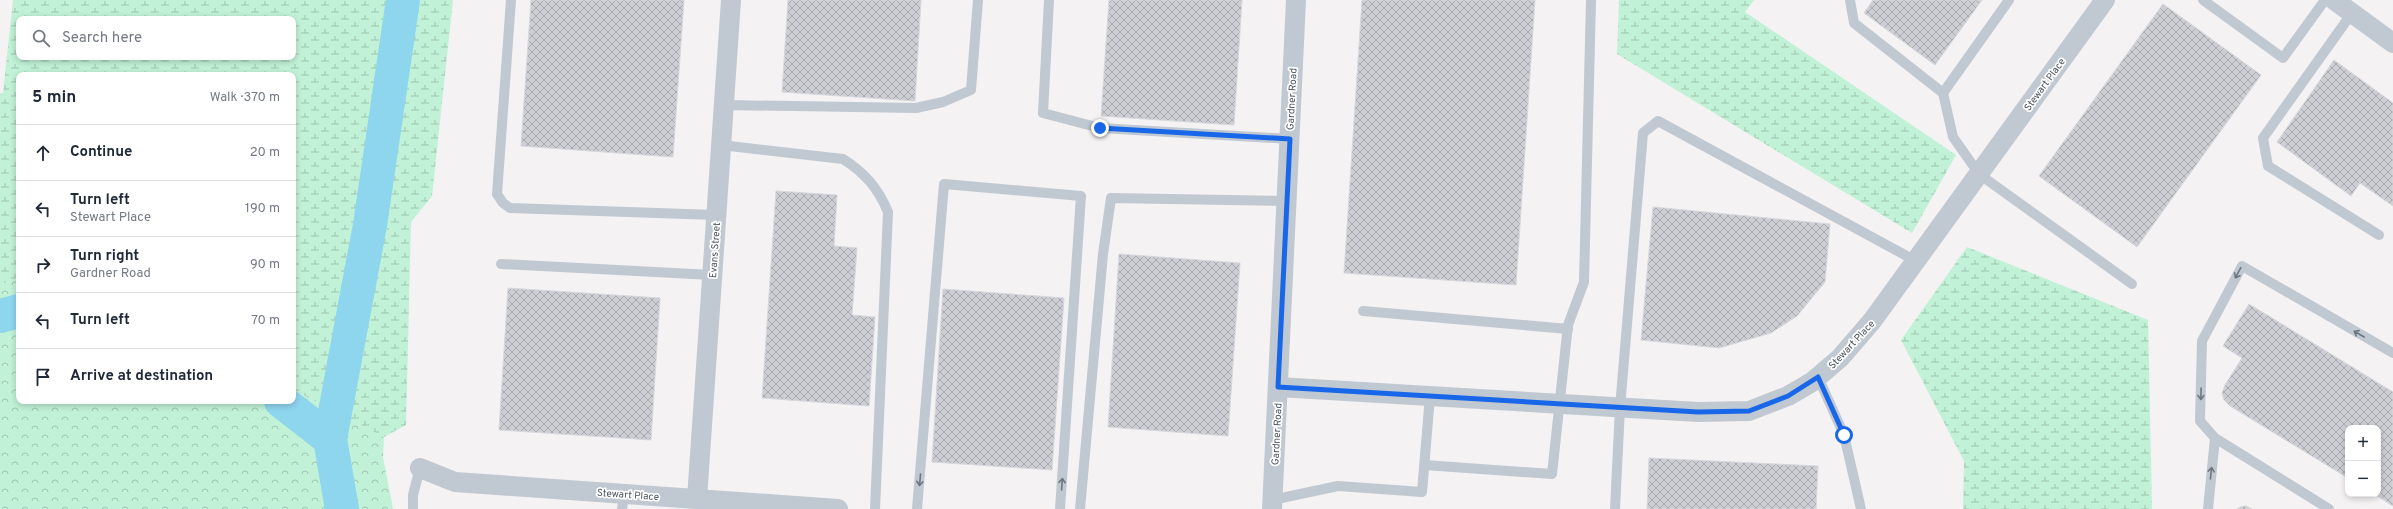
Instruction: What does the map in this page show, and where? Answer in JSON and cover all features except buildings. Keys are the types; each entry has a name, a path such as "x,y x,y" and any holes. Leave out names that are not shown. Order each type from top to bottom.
{"street":[{"name":"Evans Street","path":"697,499 731,0"},
{"name":"Gardner Road","path":"1272,504 1296,0"},
{"name":"Stewart Place","path":"1278,387 1698,412 1749,411 1788,396 1818,377 1840,358 1872,321 2105,0"},
{"path":"2340,4 2393,42"},
{"name":"Stewart Place","path":"420,468 454,482 623,501 697,499 838,509"}],"lane":[{"path":"511,0 497,194 502,203 510,208 716,215"},
{"path":"724,104 916,108 943,102 971,90 978,0"},
{"path":"1049,0 1043,113 1100,128 1290,139"},
{"path":"1425,465 1552,474 1568,329 1584,282 1591,0"},
{"path":"1850,0 1854,23 1943,93 1953,137 1979,174 2132,284"},
{"path":"1943,93 2009,0"},
{"path":"2203,0 2283,58 2340,4"},
{"path":"2340,4 2263,138 2268,166 2379,235"},
{"path":"1615,509 1620,408 1643,133 1658,121 1916,261"},
{"path":"721,145 843,159 860,170 883,199 888,212 875,509"},
{"path":"918,509 944,184 1081,196 1060,509"},
{"path":"1080,509 1103,254 1111,198 1287,201"},
{"path":"501,264 712,275"},
{"path":"2328,509 2215,438 2200,421 2202,341 2242,266 2393,353"},
{"path":"1363,311 1568,329"},
{"path":"1818,377 1844,435 1861,509"},
{"path":"1272,504 1338,486 1422,492 1430,396"},
{"path":"2208,509 2215,438"},
{"path":"413,509 413,495 420,468"}],"green space":[{"path":"13,0 453,0 432,196 411,222 406,425 384,437 296,392 296,72 16,72 16,278 0,285 0,93 3,93"},
{"path":"1619,0 1754,0 1745,12 1956,155 1912,233 1617,54"},
{"path":"1967,247 2148,320 2152,509 1963,509 1964,461 1901,340"},
{"path":"16,278 16,404 296,404 296,392 384,437 383,457 393,509 0,509 0,285"}],"waterway":[{"path":"285,404 330,439 370,225 403,0"},
{"path":"0,316 16,312"},
{"path":"330,439 342,509"}],"route":[{"path":"1100,128 1290,139 1278,387 1698,412 1749,411 1788,396 1818,377 1844,435"}]}
